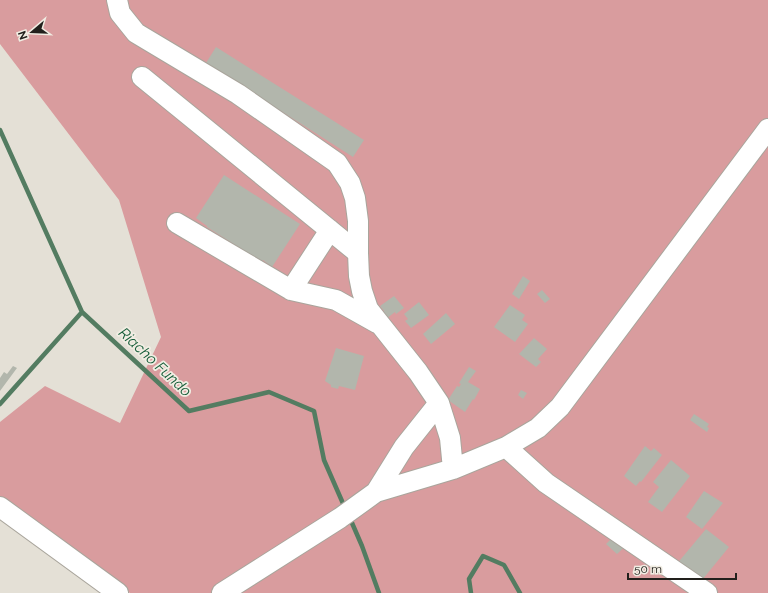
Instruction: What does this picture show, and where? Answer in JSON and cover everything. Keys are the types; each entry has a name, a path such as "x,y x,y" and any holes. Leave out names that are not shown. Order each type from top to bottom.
{"street":[{"path":"117,0 120,13 136,33 238,94 337,163 350,183 355,198 358,221 358,253 362,291 368,309 418,372 438,403 450,438 453,470"},
{"path":"142,77 358,253"},
{"path":"222,593 340,518 370,497 453,470 506,447 538,428 560,407 768,129"},
{"path":"177,223 291,290 336,300 379,324"},
{"path":"291,290 330,230"},
{"path":"370,497 404,447 438,403"},
{"path":"506,447 546,483 707,593"},
{"path":"0,508 118,593"}],"shaded area":[{"path":"0,0 768,0 768,593 130,593 104,577 0,498 0,422 45,386 120,423 161,337 119,200 0,44"}],"building":[{"path":"216,47 364,140 353,157 206,63"},
{"path":"224,175 300,224 272,267 263,260 262,262 207,227 196,218"},
{"path":"523,276 530,281 519,299 512,294"},
{"path":"542,290 550,299 545,303 537,294"},
{"path":"394,296 404,308 396,314 395,312 386,319 381,313 384,311 380,306"},
{"path":"419,302 429,315 411,328 405,321 408,319 404,314"},
{"path":"510,305 525,315 522,320 528,324 515,342 494,327"},
{"path":"446,313 455,324 431,344 423,334"},
{"path":"534,338 547,349 538,359 541,362 536,367 519,354"},
{"path":"336,348 364,356 355,390 339,386 338,389 331,387 331,385 325,381"},
{"path":"13,366 17,368 0,391 0,378 4,372 7,374"},
{"path":"469,367 476,371 468,382 480,389 465,412 448,400 457,386 459,387 461,384 459,383"},
{"path":"521,390 527,393 523,399 518,395"},
{"path":"694,414 709,424 707,427 709,428 707,432 690,420"},
{"path":"645,446 651,451 654,448 662,455 641,482 640,481 636,486 624,476"},
{"path":"671,460 690,476 662,512 648,502 659,487 653,482"},
{"path":"704,491 723,503 702,529 686,517"},
{"path":"706,529 729,547 698,585 675,566"},
{"path":"620,530 631,541 617,554 606,544"}],"waterway":[{"name":"Riacho Fundo","path":"0,130 82,312 189,411 269,392 314,411 324,460 345,508"},
{"path":"0,404 82,312"},
{"name":"Riacho Fundo","path":"349,516 362,546 379,593"},
{"name":"Riacho Fundo","path":"471,593 469,579 483,556 504,565 520,593"}]}
